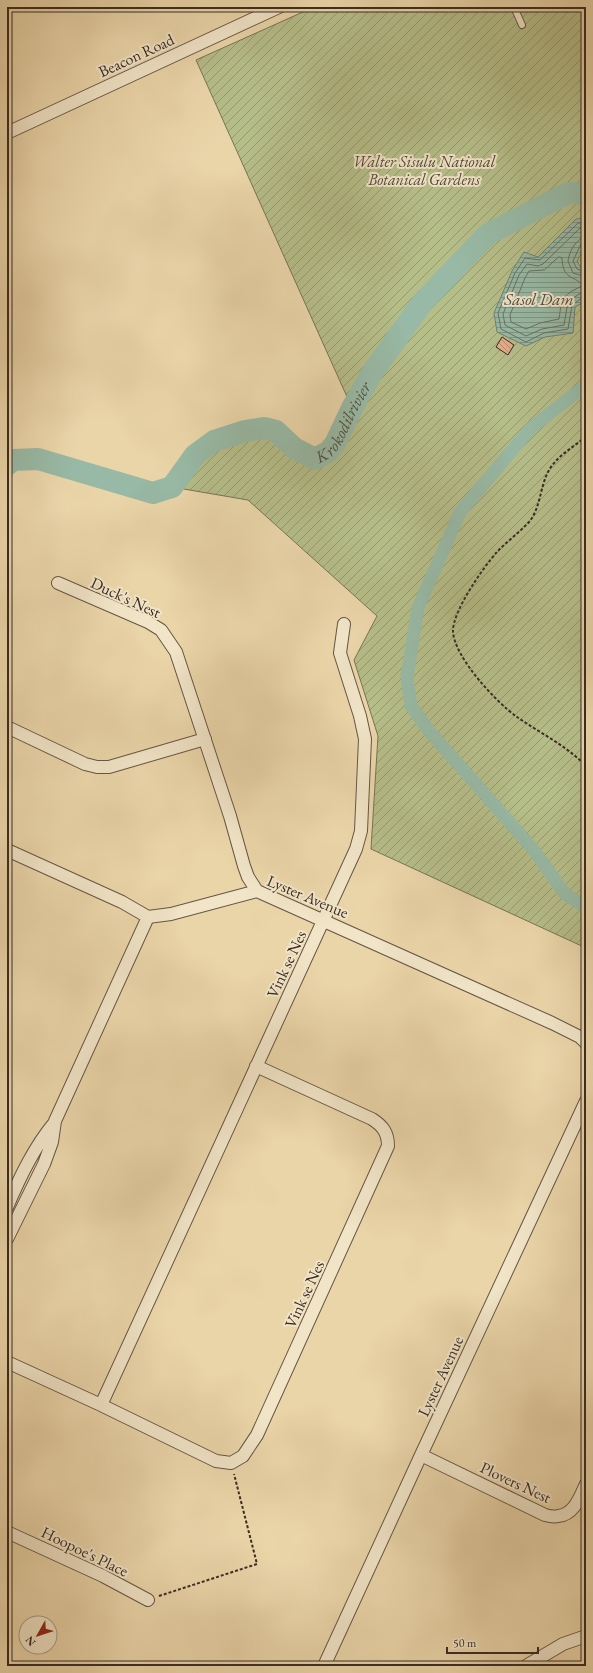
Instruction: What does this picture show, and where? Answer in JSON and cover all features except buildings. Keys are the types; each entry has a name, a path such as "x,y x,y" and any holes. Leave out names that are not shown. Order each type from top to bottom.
{"street":[{"name":"Beacon Road","path":"7,132 279,7"},
{"name":"Duck's Nest","path":"58,583 148,622 161,630 176,652 205,739 244,866 248,877 257,891"},
{"name":"Vink se Nes","path":"101,1405 324,920 337,887 356,849 361,831 365,739 360,716 340,653 344,624"},
{"path":"7,728 85,764 97,767 109,767 205,739"},
{"path":"7,850 122,902 148,917 55,1122 52,1142 44,1164 7,1239"},
{"name":"Lyster Avenue","path":"148,917 171,914 257,891 552,1023 580,1037 586,1043"},
{"name":"Vink se Nes","path":"231,1463 243,1456 258,1435 388,1146 388,1138 384,1129 372,1119 256,1066"},
{"name":"Lyster Avenue","path":"324,1666 420,1455 586,1101"},
{"path":"7,1207 32,1155 45,1133 55,1122"},
{"path":"7,1362 101,1405 216,1461 231,1463"},
{"name":"Plovers Nest","path":"420,1455 545,1515 558,1517 571,1510 579,1500 586,1484"},
{"name":"Hoopoe's Place","path":"7,1532 103,1576 148,1600"},
{"path":"526,1666 563,1644 586,1636"}],"lane":[{"path":"514,7 522,25"}],"path":[{"path":"586,437 550,467 546,475 534,514 486,565 457,613 453,632 458,648 466,664 487,689 515,716 575,754 586,766"},
{"path":"148,1600 257,1564 231,1463"}],"green space":[{"name":"Walter Sisulu National Botanical Gardens","path":"314,7 586,7 586,948 371,849 378,736 354,660 377,616 248,500 172,487 188,458 214,441 264,428 282,437 315,459 332,448 352,408 196,60"}],"water":[{"name":"Sasol Dam","path":"586,218 586,246 577,261 580,266 586,267 586,301 575,307 573,333 545,337 526,346 497,332 494,313 512,271 524,252 538,257 576,219"}],"waterway":[{"name":"Krokodilrivier","path":"7,465 13,460 38,459 153,493 172,487 195,455 214,441 245,431 264,428 276,431 294,448 315,459 328,452 335,444 352,408 372,373 422,303 488,234 568,193 586,194"},
{"path":"586,385 531,428 460,512 418,608 407,677 411,706 430,732 533,849 565,894 586,907"}]}
